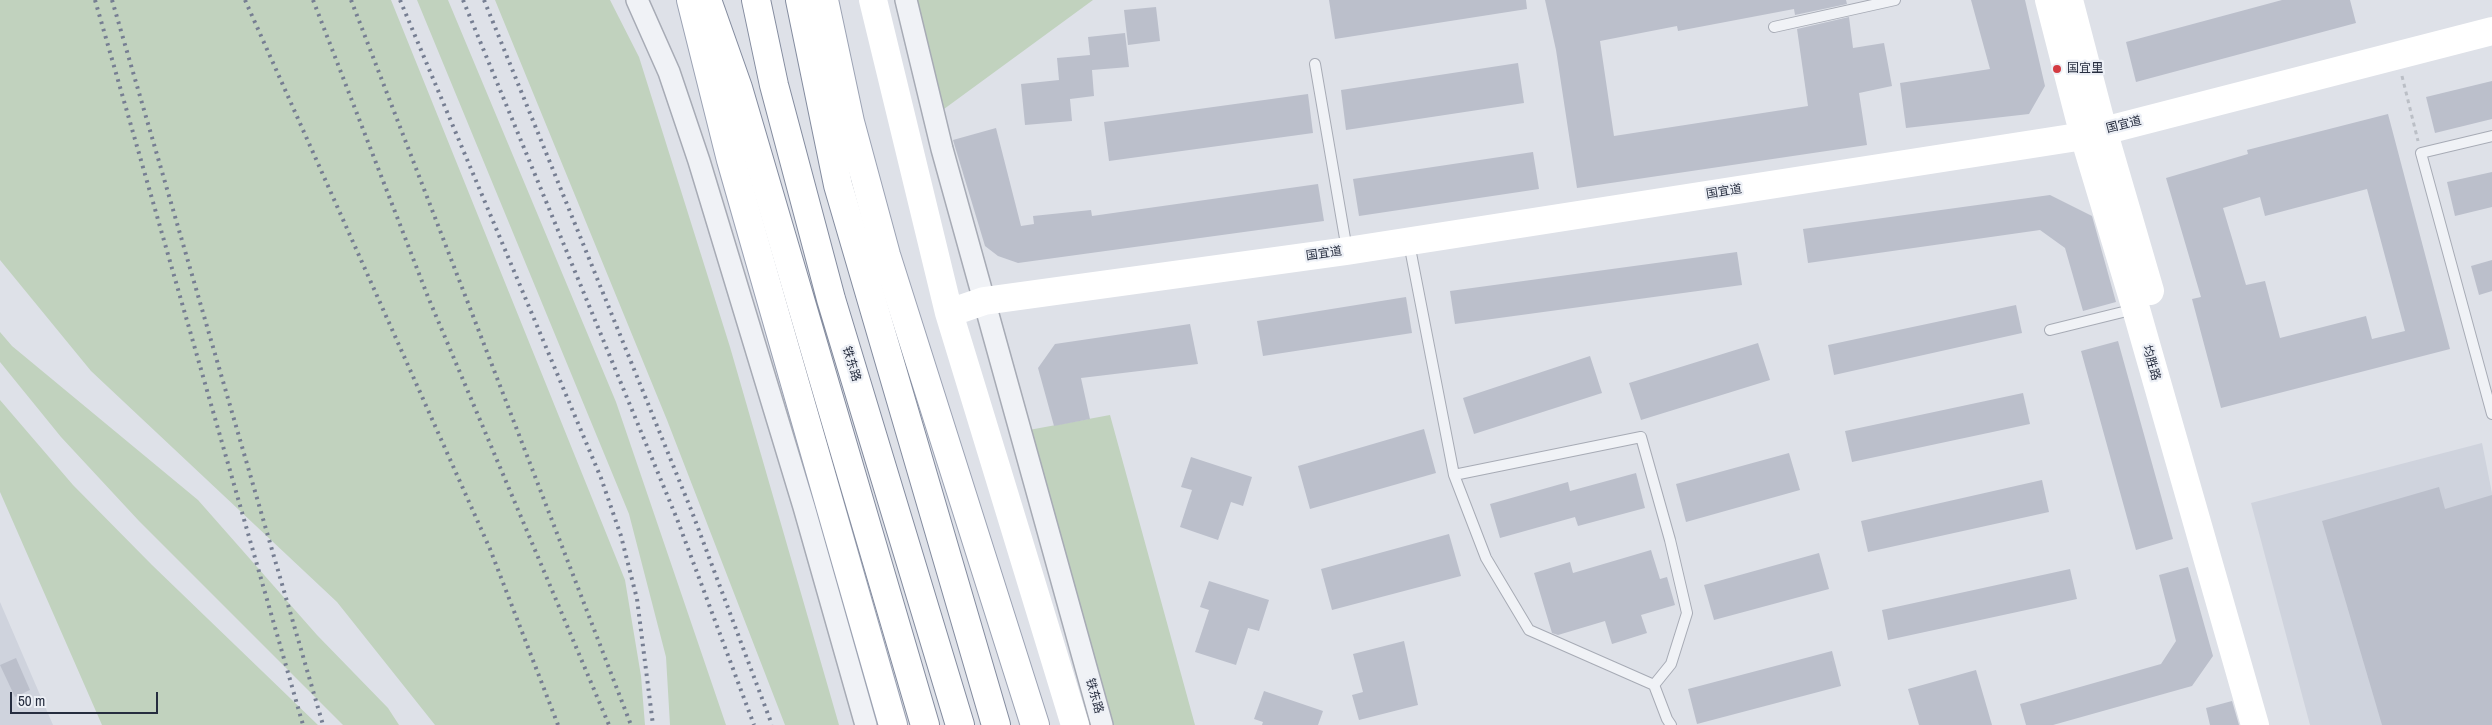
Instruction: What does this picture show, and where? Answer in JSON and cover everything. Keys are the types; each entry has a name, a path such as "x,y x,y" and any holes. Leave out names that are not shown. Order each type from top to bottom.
{"main road":[{"name":"铁东路","path":"756,0 774,85 831,300 960,725"},
{"path":"800,0 838,184 996,725"},
{"path":"824,0 850,122 886,255 1036,725"},
{"path":"872,0 949,313 1075,725"},
{"name":"均胜路","path":"2048,0 2093,133 2274,725"},
{"name":"均胜路","path":"2069,0 2093,133 2136,309 2255,725"},
{"path":"694,5 738,88 925,725"},
{"path":"694,5 731,160 893,725"},
{"name":"国宜道","path":"949,313 984,301 1408,242 2093,133 2397,57 2492,31"}],"street":[{"path":"637,0 669,72 694,145 804,507 866,725"},
{"name":"铁东路","path":"906,0 942,149 1102,725"}],"lane":[{"path":"1774,27 1895,0"},
{"path":"1315,64 1347,251"},
{"path":"2492,136 2421,153 2492,414"},
{"path":"1408,242 1454,475 1486,558 1529,630 1654,685 1671,725"},
{"path":"2050,330 2136,309"},
{"path":"1454,475 1641,437 1670,540 1687,613 1670,664 1654,685"}],"path":[{"path":"2397,57 2421,153"}],"shaded area":[{"path":"2482,443 2492,493 2492,725 2310,725 2251,503"},
{"path":"0,602 53,725 0,725"}],"green space":[{"path":"0,0 391,0 625,580 641,676 645,725 435,725 337,602 91,371 0,260"},
{"path":"417,0 448,0 616,402 726,725 670,725 666,657 629,514"},
{"path":"495,0 610,0 639,57 730,347 839,725 785,725 667,420"},
{"path":"915,0 1093,0 944,109"},
{"path":"0,332 12,346 198,500 317,635 388,708 399,725 343,725 139,521 61,437 0,362"},
{"path":"0,400 73,485 152,565 318,725 102,725 0,492"},
{"path":"1110,415 1195,725 1114,725 1029,430"}],"building":[{"path":"1329,0 1526,0 1527,9 1335,39"},
{"path":"1545,0 1846,0 1847,4 1795,15 1794,9 1678,31 1677,26 1600,41 1614,136 1808,106 1797,29 1849,17 1853,48 1884,43 1892,86 1859,93 1867,145 1577,188 1556,50"},
{"path":"1971,0 2025,0 2045,86 2029,114 1906,128 1900,83 1990,69"},
{"path":"2282,0 2350,0 2356,23 2136,82 2126,42"},
{"path":"1156,7 1160,41 1128,45 1124,10"},
{"path":"1125,33 1129,67 1092,70 1094,96 1070,99 1072,121 1025,125 1021,84 1059,80 1057,58 1090,55 1088,37"},
{"path":"1518,63 1524,103 1346,130 1341,90"},
{"path":"2492,81 2492,119 2435,133 2426,97"},
{"path":"1308,94 1313,133 1109,161 1104,122"},
{"path":"2388,114 2450,349 2221,408 2192,299 2201,297 2166,178 2248,154 2247,150","holes":["2367,189 2405,331 2372,339 2366,316 2280,338 2265,281 2246,285 2223,208 2260,197 2265,216"]},
{"path":"996,128 1021,226 1034,224 1033,216 1091,210 1092,216 1318,184 1324,221 1018,263 998,256 985,246 953,140"},
{"path":"1533,152 1539,189 1359,216 1353,179"},
{"path":"2492,172 2492,207 2455,216 2447,182"},
{"path":"2050,195 2092,216 2116,302 2083,311 2065,248 2040,230 1808,263 1803,229"},
{"path":"1737,252 1742,285 1455,324 1450,291"},
{"path":"2492,260 2492,291 2479,295 2471,266"},
{"path":"1406,297 1412,333 1263,356 1257,321"},
{"path":"2016,305 2022,333 1834,375 1828,345"},
{"path":"1190,324 1198,364 1081,378 1090,419 1054,426 1038,368 1055,344"},
{"path":"2118,341 2173,539 2136,550 2081,351"},
{"path":"1758,343 1770,380 1641,420 1629,383"},
{"path":"1590,356 1602,393 1474,434 1463,398"},
{"path":"2023,393 2030,424 1852,462 1845,431"},
{"path":"1424,429 1436,473 1310,509 1298,466"},
{"path":"1789,453 1800,490 1686,522 1676,484"},
{"path":"1191,457 1252,477 1243,506 1231,502 1218,540 1180,527 1192,490 1181,487"},
{"path":"1636,473 1645,508 1578,526 1575,517 1500,538 1490,504 1568,482 1570,491"},
{"path":"2042,480 2049,512 1868,552 1861,521"},
{"path":"2439,487 2445,509 2492,495 2492,725 2382,725 2322,521"},
{"path":"1449,534 1461,576 1332,610 1321,569"},
{"path":"1651,550 1660,579 1667,577 1675,605 1641,615 1647,633 1612,644 1605,621 1558,635 1552,633 1534,573 1570,562 1573,573"},
{"path":"1819,553 1829,589 1714,620 1704,585"},
{"path":"2188,567 2213,656 2192,686 2053,725 2026,725 2020,704 2161,664 2176,641 2159,575"},
{"path":"2070,569 2077,599 1888,640 1882,610"},
{"path":"1209,581 1269,600 1259,631 1248,628 1236,665 1195,652 1209,610 1200,607"},
{"path":"1404,641 1418,705 1359,720 1352,695 1363,692 1353,654"},
{"path":"1832,651 1841,686 1697,724 1688,689"},
{"path":"16,658 30,690 15,697 0,665"},
{"path":"1976,670 1992,725 1919,725 1908,689"},
{"path":"1264,691 1323,711 1318,725 1262,725 1263,722 1254,719"},
{"path":"2232,701 2239,725 2210,725 2206,708"}],"railway":[{"path":"95,0 303,725"},
{"path":"112,0 323,725"},
{"path":"245,0 490,549 558,725"},
{"path":"313,0 428,297 609,725"},
{"path":"351,0 631,725"},
{"path":"400,0 601,478 621,536 637,599 653,725"},
{"path":"463,0 677,519 754,725"},
{"path":"484,0 692,512 772,725"}],"place":[{"name":"国宜里","path":"2057,69"}]}
